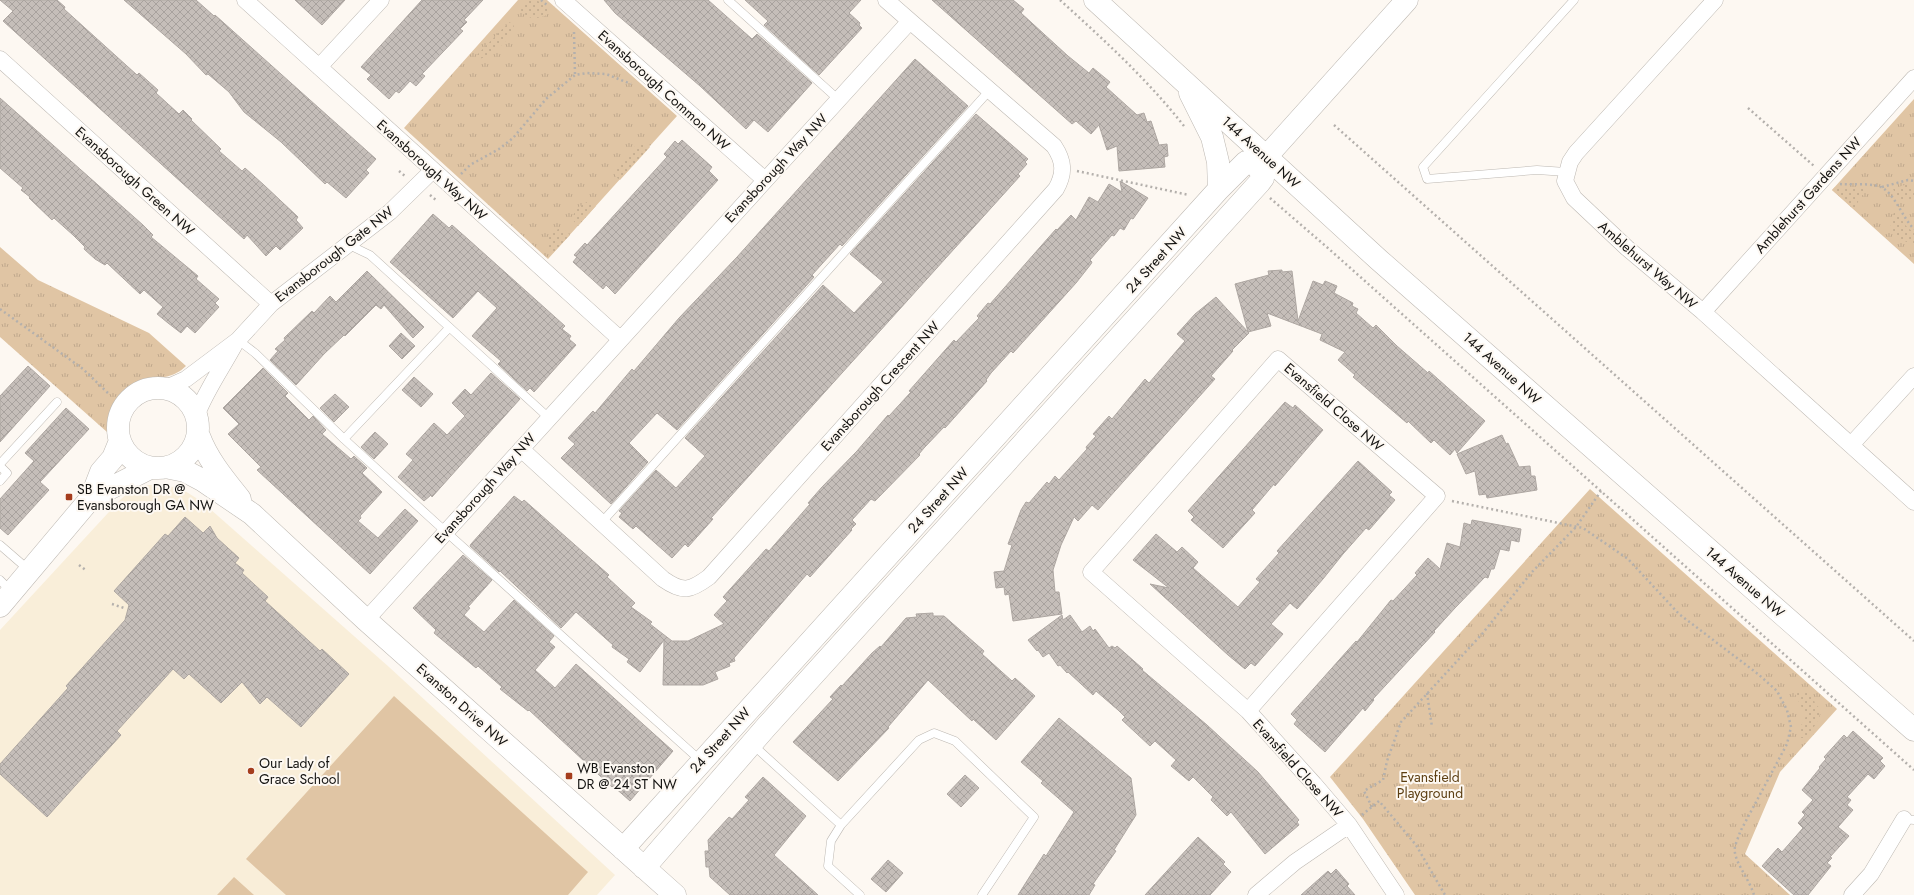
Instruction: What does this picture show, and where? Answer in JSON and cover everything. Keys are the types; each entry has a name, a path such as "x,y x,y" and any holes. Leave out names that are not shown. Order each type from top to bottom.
{"street":[{"name":"Evansborough Way NW","path":"245,0 432,171 620,339"},
{"path":"319,67 381,0"},
{"path":"886,0 910,21"},
{"name":"144 Avenue NW","path":"1095,0 1183,81 1262,168 1385,265 1914,730"},
{"name":"24 Street NW","path":"644,868 1262,168 1407,0"},
{"path":"1566,172 1570,162 1580,150 1715,0"},
{"name":"Evansborough Common NW","path":"558,5 765,180"},
{"name":"Evansborough Way NW","path":"366,620 910,21"},
{"name":"Evansborough Crescent NW","path":"521,449 663,579 674,587 685,590 697,586 708,577 1056,189 1062,180 1063,168 1061,157 1054,146 910,21"},
{"name":"Evansborough Green NW","path":"0,59 271,304"},
{"name":"Amblehurst Gardens NW","path":"1703,312 1914,78"},
{"path":"1183,81 1212,137 1218,162 1219,189"},
{"name":"24 Street NW","path":"623,849 1219,189 1246,162 1262,168"},
{"name":"Evansborough Gate NW","path":"166,388 186,379 238,340 271,304 390,212 432,171"},
{"name":"Amblehurst Way NW","path":"1566,172 1565,181 1574,198 1627,248 1703,312 1914,502"},
{"name":"Evansborough Gate NW","path":"197,414 206,392 238,340"},
{"name":"Evansfield Close NW","path":"1248,711 1437,496 1278,358 1092,572 1248,711 1349,825 1396,895"},
{"path":"1851,445 1914,376"},
{"path":"91,498 160,468 184,461 193,450 199,436 197,414 190,402 179,393 166,388 152,388 139,392 128,401 120,413 118,427 120,441 126,453 136,463 160,468"},
{"name":"Evanston Drive NW","path":"199,436 203,449 214,466 252,514"},
{"path":"4,592 30,571 91,498 101,472 113,458 120,441"},
{"name":"Evanston Drive NW","path":"160,468 185,471 202,480 252,514 366,620 675,895"},
{"path":"1852,895 1871,874 1909,820"},
{"path":"1256,895 1295,862 1349,825"}],"lane":[{"path":"728,0 839,100"},
{"path":"1566,172 1537,170 1427,179 1423,167 1574,0"},
{"path":"602,522 989,91"},
{"path":"347,244 370,255 448,329 549,418"},
{"path":"344,439 448,329"},
{"path":"238,340 255,353 344,439 445,532 701,761"},
{"path":"0,481 7,473 0,465 57,402"},
{"path":"0,545 30,571"},
{"path":"860,895 828,866 831,841 841,825 919,740 934,733 955,741 1034,817 982,895"},
{"path":"752,744 841,825"}],"path":[{"path":"542,0 558,5"},
{"path":"1060,0 1122,56 1161,98 1186,129"},
{"path":"574,28 575,75"},
{"path":"459,176 470,165 499,149 513,138 546,99 575,75 587,73 606,74 634,86"},
{"path":"1748,108 1813,166"},
{"path":"1334,124 1914,641"},
{"path":"1262,168 1270,199 1335,255 1914,770"},
{"path":"1089,173 1190,195"},
{"path":"1834,184 1873,185 1882,187 1908,180 1914,181"},
{"path":"1882,187 1889,193 1903,217 1914,229"},
{"path":"0,309 78,365 110,394"},
{"path":"1372,807 1364,791 1383,780 1387,761 1401,722 1482,634 1532,572 1576,527 1601,491"},
{"path":"1456,502 1583,528 1628,559 1679,614 1758,674 1776,691 1787,710 1791,727 1787,744 1740,832 1735,847 1735,858 1749,881 1754,895"},
{"path":"79,565 87,571"},
{"path":"112,604 124,608"},
{"path":"1427,693 1432,727"},
{"path":"1349,825 1379,801 1391,813 1416,845 1445,895"}],"shaded area":[{"name":"Our Lady of Grace School","path":"137,485 159,485 180,488 201,501 389,667 615,875 597,895 0,895 0,630 120,500"}],"green space":[{"path":"518,0 547,0 677,116 548,259 404,128"},
{"path":"529,0 537,0 549,11 545,16 533,19 520,12 521,8"},
{"path":"509,22 513,24 514,27 509,37 494,52 478,59 476,56"},
{"path":"1914,99 1914,264 1832,190"},
{"path":"642,142 650,147 620,180 616,177 615,171 637,144"},
{"path":"1907,184 1914,190 1914,198 1900,202 1893,189"},
{"path":"1835,187 1869,188 1859,199 1855,210 1832,190"},
{"path":"587,202 596,206 578,226 572,219 573,216 581,205"},
{"path":"1895,210 1906,226 1914,233 1914,243 1902,240 1893,231 1890,223"},
{"path":"562,228 570,235 553,253 547,247 550,234"},
{"path":"0,247 38,280 149,333 186,366 172,375 137,382 122,392 112,406 107,423 107,432 0,337"},
{"name":"Evansfield Playground","path":"1590,489 1837,709 1780,772 1745,854 1790,895 1415,895 1363,819 1330,777"},
{"path":"1803,691 1813,696 1815,704 1819,708 1820,714 1812,730 1804,738 1801,738 1799,731 1806,716 1795,694"},
{"path":"394,696 588,872 568,895 286,895 246,859"},
{"path":"234,877 254,895 217,895"}],"building":[{"path":"0,0 57,0 65,7 64,9 137,75 139,73 158,90 156,93 179,114 183,110 192,119 191,120 221,149 219,151 242,171 245,168 264,185 298,217 296,220 303,228 280,250 276,246 266,256 247,235 244,239 3,21 13,11"},
{"path":"124,0 196,0 214,16 215,15 376,159 366,170 369,173 346,198 327,182 325,184 281,142 244,112 229,92 208,74 206,75 186,54"},
{"path":"295,0 345,0 322,25"},
{"path":"422,0 483,0 464,20 467,22 460,29 463,31 422,74 425,76 416,86 410,81 399,93 396,91 389,99 367,79 371,75 361,67"},
{"path":"604,0 708,0 752,39 757,34 812,83 768,132 754,120 746,129 700,86 615,13"},
{"path":"745,0 861,0 849,13 860,23 859,25 862,28 819,75 764,25 768,21"},
{"path":"932,0 1013,0 1024,9 1021,13 1068,56 1089,73 1093,68 1110,82 1106,87 1137,115 1144,113 1147,122 1151,121 1159,145 1167,144 1168,156 1164,157 1165,167 1119,171 1117,146 1107,150 1099,125 1091,134 1076,121 1072,124"},
{"path":"915,59 968,106 842,246 840,244 812,275 814,277 677,430 657,413 629,443 648,462 611,504 561,458 575,444 568,438 593,411 595,413 632,369 634,371 679,318 737,257"},
{"path":"0,98 143,225 153,235 151,237 198,276 196,279 219,299 215,303 219,307 195,333 187,326 181,333 157,314 163,307 144,290 140,294 107,263 105,265 95,259 84,249 85,247 73,235 54,218 52,220 29,198 30,197 21,190 23,188 0,168"},
{"path":"976,114 1028,159 1025,162 1027,164 1018,174 1020,176 711,518 713,519 688,547 685,544 672,558 636,526 633,529 619,517 622,513 619,511 656,470 676,488 705,456 685,438 823,285 854,313 883,282 850,254"},
{"path":"682,140 712,167 709,171 718,180 615,294 606,285 603,289 573,262 577,257 574,255 585,243 587,245 667,157 664,154 675,141 678,144"},
{"path":"1120,181 1148,198 1133,219 1131,218 1124,230 1120,228 1114,236 1112,235 1090,260 1092,262 1091,264 1076,283 1013,353 1011,351 991,373 986,380 987,381 945,428 944,427 924,448 919,454 920,455 875,501 871,499 852,520 856,524 851,529 852,530 810,577 807,574 734,658 735,661 729,663 730,666 715,672 718,679 703,685 663,685 664,640 640,672 627,662 629,659 612,647 613,645 576,612 561,628 500,571 499,572 470,546 514,496 522,502 524,500 609,575 607,577 635,603 631,607 652,622 650,624 672,641 688,641 724,624 714,615 727,601 723,597 766,549 769,551 810,504 808,503 822,487 911,392 909,391 954,340 956,342 979,318 977,316 988,303 990,304 1056,229 1057,230 1071,215 1076,220 1089,197 1098,202 1109,184 1122,192"},
{"path":"433,214 449,228 452,225 469,240 565,326 562,329 571,336 569,339 576,345 534,392 530,388 527,391 498,364 501,361 472,336 497,308 478,291 453,318 390,262"},
{"path":"1282,270 1282,272 1292,271 1298,321 1313,281 1323,285 1325,281 1337,286 1334,293 1353,303 1352,306 1358,309 1356,313 1373,328 1376,325 1397,346 1428,373 1429,371 1485,421 1457,453 1455,449 1450,455 1434,440 1431,443 1408,421 1407,423 1353,377 1355,375 1338,360 1345,352 1320,340 1322,334 1267,313 1271,326 1248,332 1235,284 1269,275 1268,271"},
{"path":"367,271 424,327 413,338 384,305 381,309 376,305 345,336 344,335 324,354 296,385 270,360 278,351 275,349 285,340 284,338 312,311 314,313 330,296 336,302"},
{"path":"1216,297 1249,333 1232,350 1233,351 1211,376 1215,379 1098,510 1092,505 1078,521 1074,517 1061,545 1053,570 1055,592 1059,592 1062,614 1013,621 1009,594 1005,595 1004,587 996,588 994,572 1004,571 1012,545 1008,544 1021,510 1026,502 1029,503 1047,482 1049,484 1055,476 1059,480 1087,449 1086,447 1096,436 1093,434 1109,416 1112,419 1145,379 1149,383 1185,341 1177,334 1195,314"},
{"path":"401,333 415,346 402,359 389,346"},
{"path":"28,366 50,386 0,442 0,396"},
{"path":"263,368 288,393 285,396 309,420 313,416 326,430 322,434 351,459 354,456 367,468 362,473 382,492 360,516 361,518 358,521 378,538 405,509 418,521 370,574 257,470 261,467 228,434 239,424 223,408"},
{"path":"491,373 520,399 432,497 431,495 424,501 398,477 413,460 406,454 434,423 447,435 465,416 452,403 465,389 471,395"},
{"path":"414,377 433,394 421,407 402,390"},
{"path":"335,394 349,407 334,422 320,408"},
{"path":"1285,402 1293,408 1295,405 1323,430 1275,486 1274,484 1252,510 1255,513 1223,548 1191,520 1194,517 1188,511"},
{"path":"66,408 89,429 40,482 49,490 8,535 0,528 0,499 34,461 25,453"},
{"path":"375,432 388,444 374,459 361,447"},
{"path":"1502,435 1506,444 1508,443 1519,467 1530,466 1531,476 1535,476 1537,490 1487,498 1486,494 1479,495 1475,471 1466,474 1457,454"},
{"path":"1358,461 1392,492 1389,495 1395,500 1369,530 1366,528 1297,609 1290,603 1271,624 1283,634 1255,666 1251,663 1245,669 1228,655 1150,584 1169,588 1133,560 1156,534 1177,552 1182,547 1198,562 1193,568 1238,607 1260,582 1256,579 1279,553 1277,551"},
{"path":"185,517 203,533 210,526 217,538 239,558 235,563 244,570 242,573 268,597 265,601 320,651 322,649 349,674 301,727 267,697 260,704 242,682 221,703 189,674 184,679 173,669 117,731 121,735 47,817 0,774 0,764 68,688 66,686 125,620 129,605 114,591 165,534 168,536"},
{"path":"1472,520 1521,529 1519,542 1511,540 1509,551 1500,549 1494,569 1491,569 1488,578 1485,577 1455,608 1434,631 1435,632 1373,699 1374,700 1365,711 1363,708 1325,752 1294,724 1297,720 1291,714 1356,641 1357,642 1391,600 1393,601 1417,575 1415,573 1428,558 1440,569 1447,543 1460,547 1464,523 1471,525"},
{"path":"463,555 492,580 468,607 470,608 464,615 484,632 514,600 554,636 549,642 555,647 535,670 555,688 576,664 673,751 630,801 613,786 612,787 529,710 528,711 500,689 502,687 478,666 476,668 434,633 436,630 413,608"},
{"path":"933,613 933,616 944,616 984,651 982,654 1012,681 1015,678 1035,696 996,740 973,719 972,721 928,680 888,727 889,728 838,781 793,742 833,699 830,697 872,653 880,646 881,647 906,618 917,617 916,614"},
{"path":"1062,615 1063,620 1070,615 1082,632 1090,626 1093,631 1095,629 1109,648 1112,646 1115,648 1117,646 1143,669 1142,670 1207,725 1258,772 1299,820 1297,822 1299,825 1265,854 1231,812 1227,816 1211,800 1213,797 1193,777 1189,781 1171,766 1176,760 1155,741 1150,746 1122,720 1125,717 1096,691 1093,695 1068,672 1067,673 1060,665 1058,666 1049,653 1043,657 1038,650 1037,651 1028,640"},
{"path":"1059,718 1131,778 1136,815 1114,850 1116,851 1093,884 1095,885 1089,895 1018,895 1044,854 1046,856 1074,812 1041,783 1043,781 1021,762"},
{"path":"1853,731 1883,758 1880,761 1885,766 1874,779 1868,774 1847,797 1851,800 1847,805 1853,810 1838,827 1849,836 1830,857 1832,858 1827,863 1831,866 1808,895 1794,895 1762,866 1778,848 1782,852 1803,828 1798,823 1805,815 1802,812 1813,800 1802,790 1826,759 1824,757 1844,735 1847,738"},
{"path":"965,775 979,788 961,807 947,794"},
{"path":"763,777 806,816 774,855 818,895 730,895 710,877 709,867 706,867 705,851 709,851 708,840 729,817 732,819 749,800 745,797"},
{"path":"1198,837 1225,862 1223,864 1231,872 1210,895 1145,895"},
{"path":"888,860 903,873 886,892 871,879"},
{"path":"1336,869 1349,884 1347,886 1355,895 1301,895 1328,871 1331,874"}],"place":[{"name":"SB Evanston DR @ Evansborough GA NW","path":"69,497"},
{"name":"Our Lady of Grace School","path":"251,771"},
{"name":"WB Evanston DR @ 24 ST NW","path":"569,776"}]}
